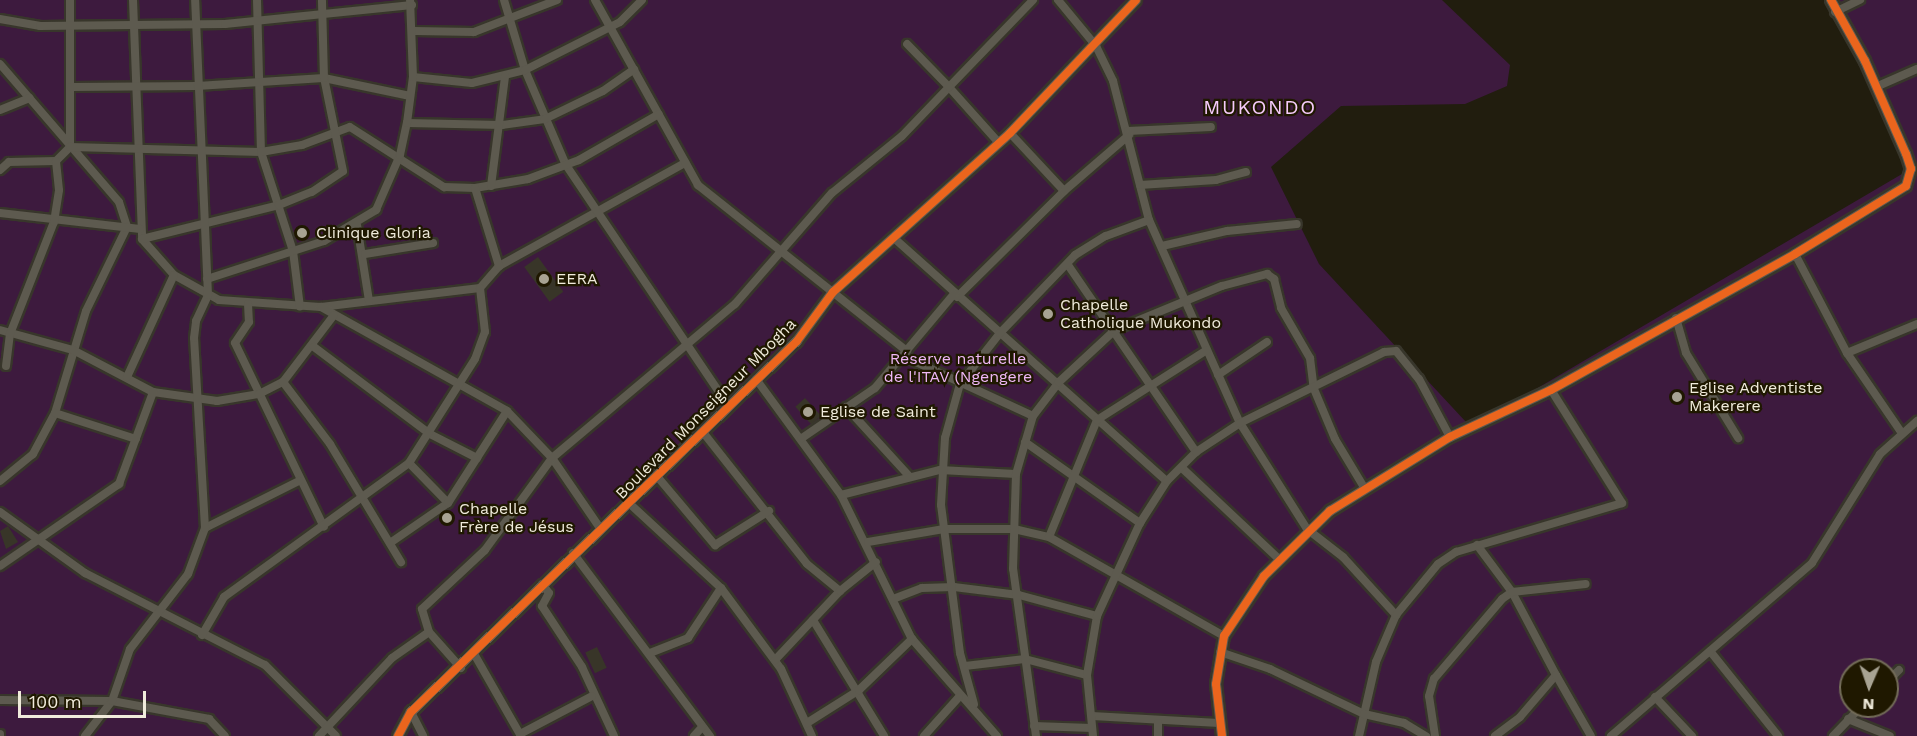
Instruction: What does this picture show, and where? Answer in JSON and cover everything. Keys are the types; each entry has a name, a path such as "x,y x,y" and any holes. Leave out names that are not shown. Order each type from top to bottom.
{"street":[{"path":"0,170 9,162 56,161 70,147 71,87 68,23 70,0"},
{"path":"133,0 132,87 142,239 174,275 208,295 248,304 321,307 480,288 499,266 685,163"},
{"path":"85,736 112,701 130,649 188,574 206,528 195,400 196,321 208,295 199,148 195,0"},
{"path":"257,0 261,152 293,251 300,307"},
{"path":"142,239 204,226 279,205 312,192 343,171 324,78 322,0"},
{"path":"504,0 525,70 544,120 566,165 728,405"},
{"path":"414,31 474,32 557,0"},
{"path":"595,0 685,163 706,192 783,250 905,353 960,384 1033,416"},
{"path":"413,77 471,83 525,70 609,27 642,0"},
{"path":"461,668 429,632 423,609 485,550 552,458 735,304 832,193 902,136 1033,0"},
{"path":"1058,0 1096,46 1129,133 1149,220 1240,423 1307,529 1344,557 1396,615"},
{"name":"Boulevard Monseigneur Mbogha","path":"398,736 411,712 461,668 473,652 573,553 630,504 656,475 797,340 833,292 895,239 1010,133 1096,46 1136,0"},
{"path":"1222,736 1219,723 1220,652 1224,636 1280,560 1307,529 1365,489 1450,437 1551,390 1676,316 1795,254 1913,180 1906,154 1878,86 1835,12 1831,0"},
{"path":"1835,12 1860,0"},
{"path":"0,19 40,26 68,23 257,22 322,16 411,3 414,31 413,77 407,123 399,155 379,205 357,225 293,251 207,279"},
{"path":"907,44 999,143"},
{"path":"0,63 119,202 127,227 103,270 73,350 55,413 33,454 0,481"},
{"path":"407,123 502,125 544,120 603,91 634,69"},
{"path":"1878,86 1917,69"},
{"path":"491,186 502,125 505,76"},
{"path":"71,87 260,84 324,78 410,96"},
{"path":"0,110 30,98"},
{"path":"70,147 199,148 261,152 350,127 399,155 444,187 475,188 491,186 566,165 607,147 659,114"},
{"path":"802,438 875,388 955,296 1064,190 1129,133 1211,127"},
{"path":"1010,133 1064,190"},
{"path":"6,366 10,334 54,222 59,190 56,161"},
{"path":"1140,185 1216,180 1246,172"},
{"path":"475,188 499,266"},
{"path":"0,213 54,222 140,229"},
{"path":"998,736 974,704 965,666 944,529 940,470 960,384 1000,333 1089,245 1149,220"},
{"path":"1162,246 1227,231 1297,224"},
{"path":"357,225 365,254 369,301"},
{"path":"895,239 955,296 1059,382 1097,420 1167,481"},
{"path":"365,254 433,243"},
{"path":"1795,254 1847,353 1901,432"},
{"path":"1068,265 1115,330 1148,385 1196,452"},
{"path":"1036,736 1019,595 1013,569 1016,474 1033,416 1059,382 1115,330 1183,299 1268,274 1274,279 1281,308 1310,358 1314,389 1335,439 1365,489"},
{"path":"127,377 174,275"},
{"path":"202,635 224,597 364,500 409,464 459,385 485,332 480,288"},
{"path":"248,304 249,322 235,342 299,481 324,527"},
{"path":"321,307 507,411 552,458 600,528"},
{"path":"0,330 73,350 153,392 195,400 259,394 283,382 314,347 334,315"},
{"path":"1676,316 1686,353 1738,438"},
{"path":"1847,353 1917,324"},
{"path":"1218,375 1267,342"},
{"path":"314,347 430,434 477,458"},
{"path":"1049,537 1072,475 1097,420 1148,385 1207,350"},
{"path":"1034,726 1093,732 1087,675 1097,616 1114,573 1140,523 1167,481 1196,452 1240,423 1314,389 1384,352 1396,351 1419,379 1450,437"},
{"path":"756,379 802,438 841,495 868,542 912,639 959,697 974,704"},
{"path":"283,382 330,444 401,562"},
{"path":"1359,736 1376,662 1396,615 1438,564 1477,545 1622,503 1551,390"},
{"path":"0,566 119,484 153,392"},
{"path":"846,408 909,476"},
{"path":"390,543 448,503 507,411"},
{"path":"55,413 136,439"},
{"path":"1611,736 1812,563 1880,454 1901,432 1917,421"},
{"path":"702,431 768,511 807,564 840,591"},
{"path":"1025,442 1140,523"},
{"path":"409,464 448,503"},
{"path":"1182,468 1280,560"},
{"path":"841,495 940,470 1016,474"},
{"path":"656,475 715,545 768,511"},
{"path":"206,528 299,481"},
{"path":"630,504 721,588 775,660 807,723 810,735"},
{"path":"0,512 37,540 157,613 264,665 295,690 336,736"},
{"path":"868,542 944,529 1014,529 1049,537 1224,636"},
{"path":"1477,545 1512,592 1556,675 1592,736"},
{"path":"573,553 710,736"},
{"path":"775,660 840,591 876,562"},
{"path":"542,584 549,593 542,606 582,667 592,696 614,736"},
{"path":"1435,736 1429,696 1434,679 1512,592 1586,584"},
{"path":"893,599 922,588 954,587 1019,595 1097,616"},
{"path":"650,653 688,638 721,588"},
{"path":"813,620 859,690 884,736"},
{"path":"319,736 392,658 429,632"},
{"path":"807,723 859,690 912,639"},
{"path":"1710,651 1778,736"},
{"path":"473,652 520,735 592,696"},
{"path":"1220,652 1270,669 1364,714 1404,723 1425,736"},
{"path":"965,666 1025,659 1087,675"},
{"path":"1495,736 1520,717 1556,675"},
{"path":"924,736 959,697"},
{"path":"1655,697 1692,736"},
{"path":"0,700 112,701 209,719 225,736"},
{"path":"411,712 423,736"},
{"path":"1092,716 1158,723 1219,723"},
{"path":"1833,736 1848,719 1890,736"},
{"path":"1158,723 1158,736"},
{"path":"694,736 702,727"}],"green space":[{"name":"Réserve naturelle de l'ITAV (Ngengere","path":"0,0 1442,0 1510,65 1507,86 1465,104 1341,106 1271,167 1319,264 1466,422 1517,400 1902,174 1906,161 1835,0 1917,0 1917,736 0,736"}],"building":[{"name":"EERA","path":"538,257 563,292 550,302 524,267"},
{"name":"Eglise de Saint","path":"805,398 821,416 811,425 795,407"},
{"path":"8,526 18,542 6,549 0,531"},
{"path":"597,647 607,668 595,673 585,652"}],"cycle path":[{"path":"398,736 411,712 797,341 833,292 1010,133 1136,0"},
{"path":"1222,736 1216,684 1224,636 1264,576 1330,511 1450,437 1551,390 1795,254 1906,186 1911,169 1906,154 1865,61 1831,0"}],"place":[{"name":"Clinique Gloria","path":"302,233"},
{"name":"EERA","path":"544,279"},
{"name":"Chapelle Catholique Mukondo","path":"1048,314"},
{"name":"Eglise Adventiste Makerere","path":"1677,397"},
{"name":"Eglise de Saint","path":"808,412"},
{"name":"Chapelle Frère de Jésus","path":"447,518"}],"district":[{"name":"MUKONDO","path":"1260,107"}]}
